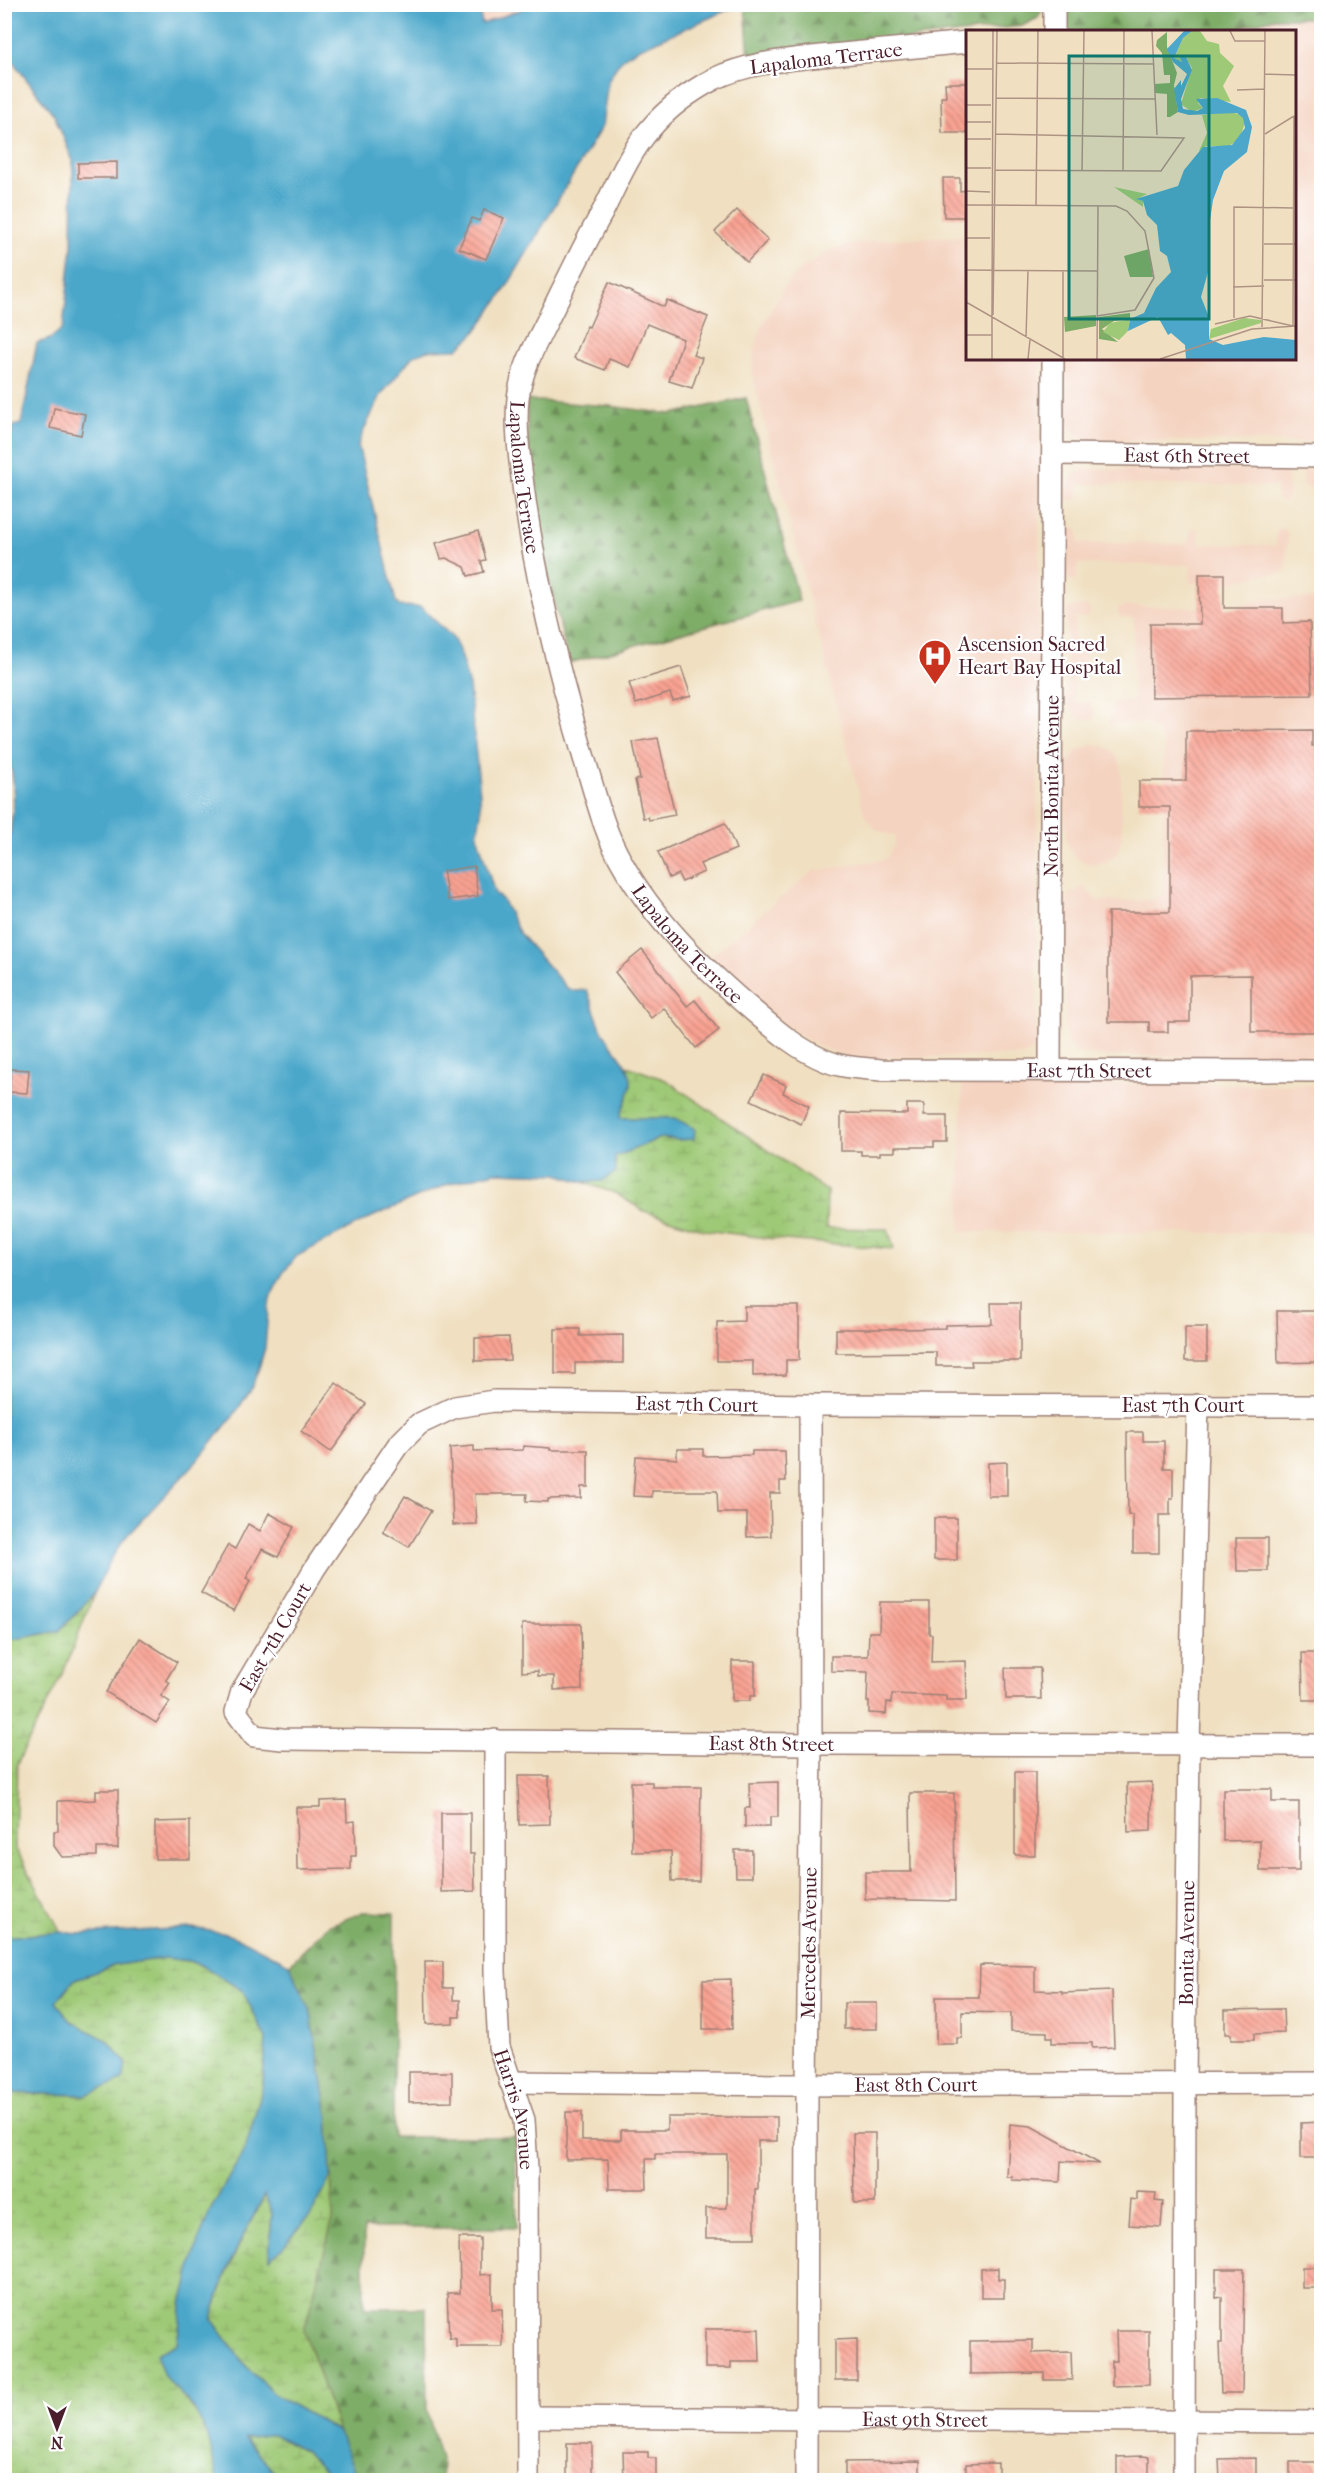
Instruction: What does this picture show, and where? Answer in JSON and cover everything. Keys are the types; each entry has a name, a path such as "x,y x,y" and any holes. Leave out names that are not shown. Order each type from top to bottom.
{"street":[{"path":"1054,4 1054,30"},
{"name":"Lapaloma Terrace","path":"857,1068 834,1064 812,1054 785,1037 738,998 682,942 635,884 619,859 603,820 579,741 535,563 521,462 518,398 533,350 620,178 646,134 678,103 714,80 753,66 823,56 966,42"},
{"name":"North Bonita Avenue","path":"1050,1070 1053,360"},
{"name":"East 6th Street","path":"1053,454 1322,457"},
{"name":"East 7th Street","path":"857,1068 1322,1071"},
{"name":"East 7th Court","path":"236,1712 242,1691 315,1568 398,1445 419,1424 455,1407 494,1401 810,1405 1322,1406"},
{"name":"Mercedes Avenue","path":"806,2481 811,1744 810,1405"},
{"name":"Bonita Avenue","path":"1184,2481 1189,1744 1198,1405"},
{"name":"East 8th Street","path":"236,1712 254,1736 282,1739 811,1744 1322,1745"},
{"name":"Harris Avenue","path":"495,1740 495,1972 499,2047 524,2120 528,2481"},
{"name":"East 8th Court","path":"510,2082 807,2085 1322,2083"},
{"name":"East 9th Street","path":"529,2418 1322,2422"}],"shaded area":[{"path":"478,5 533,5 481,25"},
{"path":"1213,18 1321,18 1321,442 1085,440 1073,432 1069,424 1066,360 1296,360 1296,30 1214,30"},
{"name":"Ascension Sacred Heart Bay Hospital","path":"966,236 966,360 1040,360 1036,1041 1033,1050 1023,1056 887,1057 883,1059 848,1057 819,1046 796,1033 749,995 710,957 813,871 886,859 895,843 895,835 875,829 864,814 752,373 754,353 762,326 786,284 802,268 829,251 853,244 888,239"},
{"path":"1083,469 1321,470 1321,490 1302,486 1303,470 1287,470 1288,497 1283,502 1277,499 1276,486 1079,484 1078,499 1073,501 1067,498 1067,529 1072,527 1078,529 1079,543 1188,544 1191,529 1194,528 1198,530 1200,544 1276,545 1276,532 1279,529 1285,529 1288,533 1286,570 1279,574 1260,575 1227,583 1190,583 1190,565 1078,564 1077,579 1072,581 1067,578 1067,608 1087,606 1091,611 1088,617 1075,618 1075,652 1086,652 1085,664 1074,664 1074,702 1091,702 1091,708 1096,715 1093,720 1079,718 1066,702 1067,488 1072,477"},
{"name":"Ascension Sacred Heart Bay Hospital","path":"1265,599 1321,599 1321,1057 1098,1056 1078,1053 1069,1045 1065,1033 1066,902 1069,896 1083,887 1098,901 1154,900 1163,892 1164,744 1156,730 1145,723 1108,724 1114,702 1133,702 1134,619 1121,617 1118,609 1123,606 1232,608"},
{"path":"1095,744 1114,752 1121,765 1122,839 1113,857 1105,862 1092,865 1074,857 1066,842 1066,766 1077,750"},
{"path":"962,1080 1020,1083 1321,1085 1321,1233 960,1232"}],"green space":[{"path":"745,5 1044,5 1038,18 1022,26 966,30 966,32 749,57"},
{"path":"1067,5 1321,5 1321,18 1275,18 1230,30 1067,30"},
{"path":"746,398 799,601 569,663 541,547 529,458 526,400 609,406 672,414"},
{"path":"627,1066 666,1080 827,1191 826,1228 888,1229 894,1249 774,1239 705,1230 644,1211 615,1193 582,1182 602,1181 615,1157 660,1138 680,1140 675,1118 619,1118 630,1081"},
{"path":"94,1594 66,1666 17,1764 15,1847 61,1932 5,1937 5,1641 59,1631"},
{"path":"364,1912 394,1913 393,2137 515,2137 517,2228 364,2228 364,2308 426,2308 427,2411 441,2459 440,2480 358,2480 349,2462 304,2331 333,2218 328,2115 310,2009 289,1965 328,1926"},
{"path":"165,1958 189,1961 205,1967 243,1991 266,2039 263,2086 246,2147 211,2209 183,2300 177,2344 164,2376 189,2403 204,2426 220,2480 5,2480 5,2093 86,2095 126,2063 108,2041 71,2021 56,2002 75,1979 116,1965"},
{"path":"331,2176 333,2218 304,2331 338,2431 275,2395 244,2364 212,2319 234,2255 266,2194 272,2214 269,2258 311,2215"},
{"path":"273,2434 304,2451 328,2473 325,2480 278,2480 244,2437"}],"water":[{"path":"478,4 482,24 533,5 739,5 638,49 618,64 608,81 602,126 503,293 473,335 457,349 427,350 413,356 381,395 358,445 396,602 399,606 421,607 453,638 459,650 469,686 480,794 481,813 477,835 495,894 502,899 520,934 567,988 575,991 587,990 602,1030 628,1068 630,1075 631,1087 620,1118 675,1118 695,1129 694,1139 660,1138 615,1157 616,1172 602,1181 582,1182 557,1174 495,1172 448,1184 372,1217 297,1256 283,1273 271,1296 265,1348 259,1368 251,1389 234,1415 197,1461 124,1539 111,1559 94,1594 59,1631 5,1641 4,869 13,792 12,776 4,747 4,468 13,426 21,424 37,343 50,339 63,328 72,245 73,161 54,115 17,67 5,46 4,5"},
{"path":"192,1928 223,1933 245,1941 289,1964 310,2009 328,2115 331,2176 311,2215 269,2259 272,2214 265,2195 234,2255 212,2319 244,2364 275,2395 338,2431 358,2480 325,2480 327,2473 304,2451 273,2434 245,2438 278,2480 220,2480 216,2474 208,2435 192,2406 164,2376 156,2354 177,2344 183,2300 198,2241 211,2209 246,2147 263,2086 266,2039 243,1991 205,1967 189,1961 165,1958 116,1965 75,1979 56,2002 71,2021 108,2041 126,2063 123,2080 86,2095 5,2093 5,1937 61,1932 78,1934"}],"building":[{"path":"945,83 966,83 966,133 942,133 941,97 946,97"},
{"path":"117,162 117,178 78,178 78,163"},
{"path":"943,178 960,178 960,191 966,190 966,217 944,217"},
{"path":"484,210 504,218 486,259 459,248 472,218 479,221"},
{"path":"737,210 768,240 747,262 715,232"},
{"path":"609,282 664,307 667,300 708,317 693,355 702,358 692,388 669,381 683,339 647,324 630,367 609,359 605,370 574,358"},
{"path":"54,408 85,414 81,435 50,428"},
{"path":"478,531 486,560 481,561 484,572 468,576 465,567 446,558 441,559 436,543"},
{"name":"Ascension Sacred Heart Bay Hospital","path":"1199,574 1224,574 1224,608 1283,608 1283,623 1310,622 1312,695 1151,697 1150,624 1200,624"},
{"path":"681,667 691,696 673,701 670,693 636,704 629,683"},
{"path":"1312,730 1312,746 1322,746 1322,1032 1251,1032 1251,975 1190,976 1190,1022 1168,1022 1168,1032 1149,1032 1149,1022 1108,1022 1108,912 1170,912 1170,807 1139,807 1139,781 1186,781 1186,731"},
{"path":"658,738 675,815 649,820 648,817 643,818 635,780 640,779 633,742"},
{"path":"725,823 736,849 700,864 704,872 682,882 678,874 669,878 658,852"},
{"path":"474,866 478,896 448,900 443,871"},
{"path":"642,950 687,1006 695,1000 719,1030 696,1048 664,1008 651,1018 615,972"},
{"path":"11,1069 29,1070 27,1093 9,1092"},
{"path":"764,1075 786,1085 783,1093 809,1106 801,1124 751,1100"},
{"path":"907,1104 924,1104 924,1116 947,1116 947,1142 934,1142 934,1147 895,1147 895,1152 880,1152 880,1155 861,1155 861,1151 841,1151 841,1113 907,1114"},
{"path":"991,1303 1020,1303 1020,1361 971,1361 972,1366 936,1366 936,1352 836,1353 836,1329 945,1328 945,1325 992,1324"},
{"path":"744,1306 799,1306 799,1360 786,1360 786,1375 753,1376 753,1361 717,1361 717,1322 744,1321"},
{"path":"1277,1311 1319,1311 1319,1362 1278,1363"},
{"path":"1185,1327 1207,1327 1207,1361 1185,1361"},
{"path":"555,1329 580,1329 580,1336 623,1335 623,1363 575,1363 575,1374 555,1374"},
{"path":"509,1337 510,1360 475,1361 475,1338"},
{"path":"336,1383 366,1404 331,1452 301,1431"},
{"path":"1127,1432 1143,1432 1143,1441 1164,1441 1164,1468 1173,1468 1173,1498 1170,1498 1170,1515 1159,1515 1159,1553 1133,1553 1133,1515 1128,1515"},
{"path":"474,1446 474,1451 523,1450 524,1446 550,1448 550,1450 588,1450 588,1487 581,1487 581,1498 548,1499 548,1502 526,1501 527,1494 475,1494 477,1524 453,1525 450,1448"},
{"path":"677,1449 703,1449 703,1456 752,1455 752,1451 785,1451 786,1481 780,1481 780,1493 770,1493 771,1536 747,1537 747,1513 718,1513 717,1491 652,1491 652,1497 633,1496 636,1456 677,1459"},
{"path":"1007,1462 1007,1496 988,1496 988,1463"},
{"path":"405,1496 431,1511 409,1547 383,1532"},
{"path":"269,1513 294,1527 278,1557 262,1549 246,1579 250,1581 234,1611 201,1593 228,1545 235,1549 248,1524 260,1531"},
{"path":"934,1518 957,1518 957,1560 934,1560"},
{"path":"1236,1538 1268,1538 1268,1571 1237,1571"},
{"path":"880,1602 929,1602 929,1634 932,1634 931,1662 966,1661 967,1700 946,1700 946,1696 892,1694 891,1703 887,1702 886,1714 869,1713 868,1672 831,1671 831,1656 868,1656 869,1632 879,1632"},
{"path":"522,1624 581,1624 582,1689 554,1690 554,1676 538,1676 538,1671 522,1672"},
{"path":"140,1638 177,1662 166,1680 170,1683 161,1696 170,1702 156,1723 106,1692"},
{"path":"1302,1653 1322,1653 1322,1700 1303,1700"},
{"path":"732,1661 755,1661 755,1696 750,1696 750,1701 732,1701"},
{"path":"1005,1668 1040,1668 1041,1699 1006,1699"},
{"path":"1015,1772 1035,1772 1035,1855 1015,1855"},
{"path":"518,1776 549,1776 550,1824 519,1825"},
{"path":"631,1782 652,1782 652,1787 701,1787 699,1881 672,1881 671,1851 632,1852"},
{"path":"778,1782 778,1817 770,1817 770,1827 745,1827 745,1808 750,1808 749,1783"},
{"path":"1152,1782 1151,1831 1128,1832 1127,1783"},
{"path":"1223,1789 1272,1789 1272,1802 1299,1802 1299,1871 1260,1871 1260,1840 1223,1841"},
{"path":"96,1790 118,1790 118,1848 97,1848 97,1856 62,1857 54,1846 54,1831 58,1831 58,1801 96,1800"},
{"path":"910,1793 954,1793 955,1901 865,1899 865,1872 911,1872"},
{"path":"346,1800 347,1822 355,1821 356,1856 351,1856 351,1869 297,1870 296,1807 320,1807 320,1801"},
{"path":"441,1813 470,1813 470,1854 474,1854 475,1891 441,1892"},
{"path":"190,1821 190,1859 155,1859 155,1822"},
{"path":"735,1850 752,1850 752,1877 736,1877"},
{"path":"425,1962 443,1962 443,1988 453,1988 453,2000 460,2000 460,2017 453,2017 453,2023 426,2024"},
{"path":"980,1965 1035,1966 1035,1990 1062,1991 1062,1993 1112,1991 1114,2047 1092,2048 1092,2043 1052,2043 1052,2037 1047,2037 1047,2032 1011,2031 1011,2013 962,2012 962,2038 957,2038 957,2044 936,2044 936,1997 979,1997"},
{"path":"731,1979 732,2029 703,2029 703,1980"},
{"path":"844,2003 877,2003 877,2029 844,2029"},
{"path":"1283,2009 1284,2033 1254,2034 1254,2040 1231,2040 1231,2034 1225,2034 1225,2010"},
{"path":"409,2072 452,2072 452,2101 409,2102"},
{"path":"566,2112 582,2112 582,2140 621,2140 621,2130 667,2130 667,2117 777,2117 777,2141 758,2141 755,2238 706,2238 706,2208 727,2208 727,2154 655,2154 655,2159 646,2159 647,2189 609,2189 608,2159 566,2160"},
{"path":"1322,2122 1322,2158 1301,2158 1301,2123"},
{"path":"1010,2124 1031,2126 1100,2164 1061,2161 1060,2182 1012,2180 1012,2177 1007,2177"},
{"path":"853,2133 875,2133 875,2203 854,2203"},
{"path":"1137,2192 1156,2193 1155,2201 1163,2202 1161,2227 1129,2225 1131,2199 1137,2200"},
{"path":"459,2238 480,2238 480,2275 492,2274 492,2309 502,2309 503,2347 456,2347 456,2339 449,2338 447,2293 460,2293"},
{"path":"1302,2267 1322,2267 1322,2288 1302,2288"},
{"path":"998,2268 998,2279 1004,2279 1004,2298 981,2298 981,2269"},
{"path":"1216,2269 1244,2269 1242,2393 1221,2393 1219,2343 1222,2343 1222,2297 1216,2298"},
{"path":"705,2329 759,2329 760,2362 731,2362 731,2368 705,2368"},
{"path":"1116,2331 1149,2331 1149,2385 1112,2386 1112,2361 1117,2361"},
{"path":"857,2339 857,2380 835,2380 835,2340"},
{"path":"1033,2340 1033,2353 1071,2352 1072,2380 1044,2380 1044,2373 970,2374 970,2341"},
{"path":"567,2443 592,2443 592,2481 567,2481"},
{"path":"623,2452 648,2452 648,2458 656,2458 656,2481 624,2481"},
{"path":"1117,2457 1149,2457 1149,2478 1117,2478"},
{"path":"1256,2458 1256,2478 1251,2478 1251,2481 1220,2481 1219,2459"},
{"path":"920,2461 920,2481 845,2481 845,2462"},
{"path":"1290,2462 1318,2462 1318,2481 1290,2481"},
{"path":"998,2463 998,2481 966,2481 966,2464"}],"place":[{"name":"Ascension Sacred Heart Bay Hospital","path":"935,685"}]}
